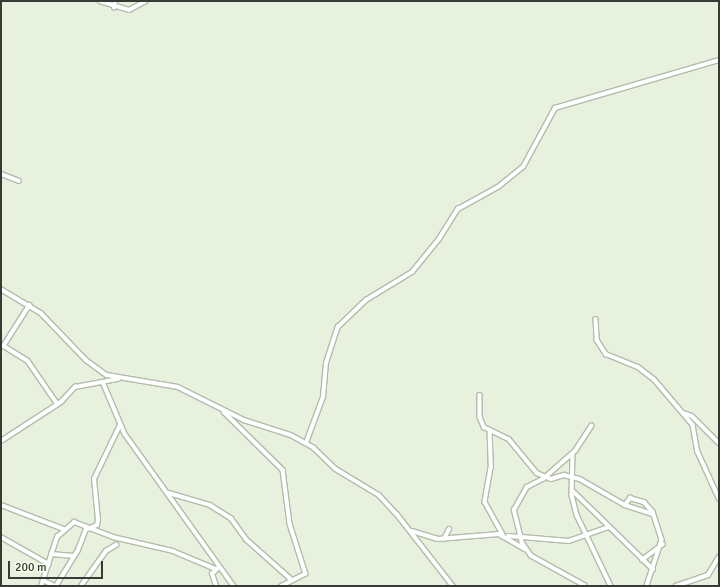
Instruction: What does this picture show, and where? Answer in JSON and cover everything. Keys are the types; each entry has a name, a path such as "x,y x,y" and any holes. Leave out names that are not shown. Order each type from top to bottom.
{"street":[{"path":"100,1 114,8 133,10 146,1"},
{"path":"114,8 115,1"},
{"path":"306,444 323,397 326,363 338,327 366,300 412,272 439,239 458,209 498,186 523,166 555,108 719,60"},
{"path":"1,174 19,181"},
{"path":"1,289 30,305 94,367 121,379"},
{"path":"30,305 4,346 28,361 58,403"},
{"path":"596,319 597,340 606,354 636,366 654,379 694,428 698,452 719,497"},
{"path":"1,441 58,403 74,387 121,379 169,384 222,409 306,444 336,469 379,496 410,529 453,586"},
{"path":"103,382 120,425 168,492 218,568 234,586"},
{"path":"480,394 480,417 490,430 509,439 529,467 546,477 564,475 572,479 584,481 625,505 653,514"},
{"path":"222,409 283,470 290,524 306,574 282,586"},
{"path":"683,413 692,416 719,443"},
{"path":"45,581 55,586 74,556 86,529 97,524 93,482 120,425"},
{"path":"525,549 515,515 516,504 527,487 546,477 573,453 591,426"},
{"path":"490,430 491,468 485,502 505,535 525,549 537,561 585,586"},
{"path":"573,453 573,492 586,537 611,586"},
{"path":"168,492 210,505 231,518 246,539 292,580"},
{"path":"573,492 653,569"},
{"path":"625,505 630,498 642,500 653,514 662,544 647,586"},
{"path":"1,504 64,529"},
{"path":"41,586 45,581 51,554 64,529 74,522 86,529 167,548 218,568"},
{"path":"410,529 444,539 487,532 555,541 586,537 609,527"},
{"path":"444,539 449,529"},
{"path":"1,537 49,564"},
{"path":"642,560 662,544"},
{"path":"81,586 106,551 116,545"},
{"path":"51,554 74,556"},
{"path":"676,586 708,575 719,557"},
{"path":"216,586 212,574 218,568"}]}
